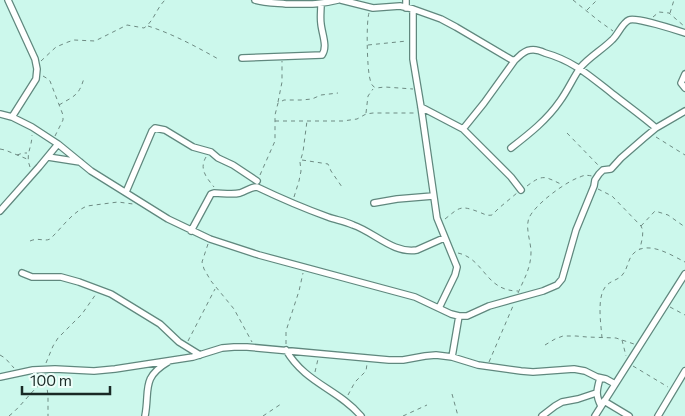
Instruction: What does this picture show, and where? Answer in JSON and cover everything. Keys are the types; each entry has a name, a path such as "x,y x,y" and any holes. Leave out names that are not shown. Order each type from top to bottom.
{"street":[{"path":"8,0 35,59 37,75 12,117"},
{"path":"255,0 305,5 339,0 372,8 400,6 410,8 440,19 515,60"},
{"path":"406,0 410,8 413,59 422,110 433,196 439,224 457,266 457,271 439,308"},
{"path":"242,58 318,56 323,54 324,40 320,4"},
{"path":"510,148 540,124 569,88 580,68 594,54 613,40 624,24 631,19 685,33"},
{"path":"462,129 484,103 515,60 522,53 530,50 538,50 580,68 656,128"},
{"path":"685,74 681,83 685,88"},
{"path":"422,110 462,129 521,190"},
{"path":"0,114 12,117 32,127 55,142 96,174 168,220 191,231 247,252 415,297 451,314 467,316 489,306 543,291 557,285 562,279 576,230 595,180 602,170 611,169 656,128 685,111"},
{"path":"126,192 155,128 165,130 193,147 211,152 257,181"},
{"path":"0,211 48,157 55,142"},
{"path":"48,157 80,162"},
{"path":"191,231 212,194 237,194 257,187 292,203 364,229 386,243 405,249 416,250 444,238"},
{"path":"374,203 433,196"},
{"path":"22,273 32,277 61,278 99,289 118,298 160,324 200,355"},
{"path":"595,416 685,274"},
{"path":"452,358 459,316"},
{"path":"0,377 44,369 94,371 169,361 200,355 222,348 247,347 403,360 436,356 532,372 574,369 585,371 615,384"},
{"path":"286,350 295,364 312,379 345,401 361,416"},
{"path":"145,416 147,388 150,381 157,368 169,361"},
{"path":"658,416 685,371"},
{"path":"600,378 596,393 597,399 628,416"},
{"path":"542,416 562,402 596,393"}],"path":[{"path":"36,65 56,47 68,42 74,40 95,41 128,25 141,28 147,26 153,19 160,4 165,0"},
{"path":"573,0 618,34"},
{"path":"587,11 597,0"},
{"path":"669,13 674,0"},
{"path":"372,8 368,17 368,72 374,88"},
{"path":"648,22 660,12 669,13 685,27"},
{"path":"147,26 162,30 220,60"},
{"path":"368,45 412,41"},
{"path":"257,181 275,141 274,115 278,103 282,73 281,56"},
{"path":"37,75 48,79 63,115 64,120 55,142"},
{"path":"59,105 77,94 82,87 84,78"},
{"path":"374,88 418,89"},
{"path":"366,114 368,96 374,88"},
{"path":"278,103 284,100 312,99 321,95 338,93"},
{"path":"275,121 343,121 357,119 366,114 422,110"},
{"path":"292,203 299,182 307,120"},
{"path":"32,127 32,142 27,159 33,174"},
{"path":"568,133 596,161 602,170"},
{"path":"650,133 685,155"},
{"path":"0,149 27,159"},
{"path":"211,152 204,159 203,171 219,193"},
{"path":"16,155 28,153"},
{"path":"301,160 328,164 342,187"},
{"path":"487,366 526,278 531,262 530,217 544,199 571,180 585,175 597,176"},
{"path":"439,224 463,207 486,216 492,215 538,178 548,179 564,186"},
{"path":"594,186 612,196 641,226 643,234 640,250"},
{"path":"30,241 38,239 46,241 50,239 64,223 87,206 118,202 137,205"},
{"path":"641,226 655,211 668,215 685,226"},
{"path":"210,239 202,258 202,264 207,276 234,309 256,348"},
{"path":"602,338 600,304 603,290 625,271 632,255 640,250 653,248 685,262"},
{"path":"452,254 459,253 470,259 486,274 491,282 498,286 519,291"},
{"path":"286,350 286,331 299,291 304,267"},
{"path":"186,346 216,288"},
{"path":"48,416 48,395 44,369 53,346 58,338 82,314 99,289"},
{"path":"666,304 685,316"},
{"path":"545,345 563,336 576,336 616,338 639,346"},
{"path":"622,339 628,364 673,390"},
{"path":"312,379 319,353"},
{"path":"0,355 18,373"},
{"path":"345,401 355,382 366,370 368,358"},
{"path":"9,416 46,380"},
{"path":"452,394 458,416"},
{"path":"263,416 281,404"},
{"path":"403,416 427,405"}]}
